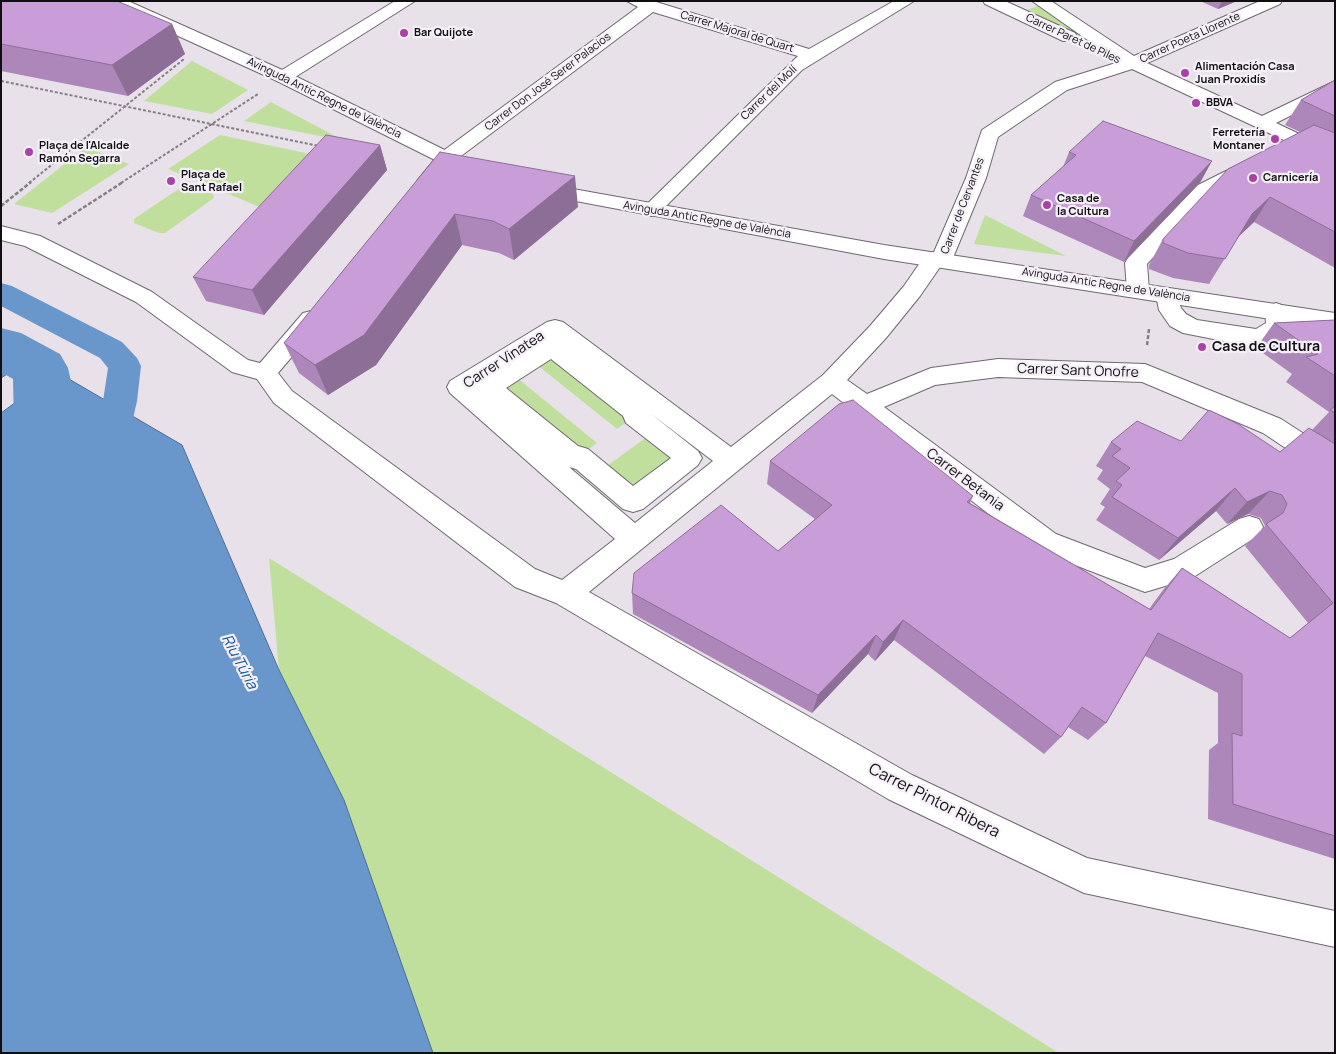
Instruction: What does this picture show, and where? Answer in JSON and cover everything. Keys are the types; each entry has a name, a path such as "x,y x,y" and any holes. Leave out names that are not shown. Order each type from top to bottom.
{"street":[{"name":"Avinguda Antic Regne de València","path":"114,1 282,77 446,158 492,178"},
{"path":"282,77 407,1"},
{"name":"Carrer del Molí","path":"651,210 796,66 811,55 906,1"},
{"path":"995,3 1019,1"},
{"name":"Carrer Paret de Piles","path":"1040,1 1130,64"},
{"name":"Carrer Poeta Llorente","path":"1130,64 1274,1"},
{"name":"Carrer Paret de Piles","path":"995,3 1335,158"},
{"name":"Carrer Majoral de Quart","path":"643,4 811,55"},
{"name":"Carrer Don José Serer Palacios","path":"415,196 446,158 643,4"},
{"name":"Carrer de Cervantes","path":"938,260 976,178 988,134 1061,86 1130,64"},
{"path":"1261,124 1333,88"},
{"path":"1138,290 1136,263 1205,189 1296,141"},
{"name":"Avinguda Antic Regne de València","path":"517,185 938,260 1335,321"},
{"path":"1,234 32,241 144,298 240,366 265,373 321,307"},
{"path":"566,594 832,381 878,332 938,260"},
{"path":"1167,295 1170,310 1178,320 1191,327 1244,337 1258,337 1270,332 1278,325 1276,311"},
{"name":"Carrer Vinatea","path":"634,539 459,387 555,328 731,462"},
{"path":"552,347 638,414 635,416 689,458 633,501 579,456 575,459 489,387 552,347"},
{"name":"Carrer Sant Onofre","path":"865,406 931,377 998,368 1145,373 1272,426 1335,468"},
{"name":"Carrer Pintor Ribera","path":"265,373 283,397 525,578 566,594 900,787 1084,875 1335,929"},
{"name":"Carrer Betania","path":"832,381 1046,542 1145,580 1182,569 1248,527"}],"path":[{"path":"1,206 206,42"},
{"path":"32,241 212,125 282,77"},
{"path":"1,81 320,146"}],"green space":[{"path":"1038,6 1094,43 1024,11"},
{"path":"192,61 248,90 212,114 144,101"},
{"path":"271,102 337,137 335,139 244,121"},
{"path":"220,135 320,156 267,210 168,169"},
{"path":"86,147 129,164 52,213 14,204"},
{"path":"190,184 213,194 214,198 165,233 159,233 134,223 134,219 183,186"},
{"path":"985,215 1066,256 974,244"},
{"path":"552,347 638,414 617,429 531,360"},
{"path":"511,373 597,443 579,456 489,387"},
{"path":"655,431 689,458 641,494 607,466"},
{"path":"269,558 1059,1053 426,1053 279,670"}],"water":[{"path":"1,338 47,363 34,373 13,363 7,368 12,371 1,378"},
{"path":"57,372 182,445 279,670 344,800 433,1053 1,1053 1,413"}],"building":[{"path":"1,1 117,1 172,24 112,65 1,44"},
{"path":"1335,80 1335,116 1301,100"},
{"path":"1103,121 1212,161 1134,241 1031,195 1076,155 1069,152"},
{"path":"1314,125 1335,133 1335,232 1270,197 1252,214 1225,259 1188,253 1163,243 1163,239 1228,169"},
{"path":"326,135 380,145 252,290 193,277"},
{"path":"440,152 575,176 509,229 493,221 455,214 364,335 315,365 284,343"},
{"path":"1335,320 1335,376 1306,357 1318,354 1274,323"},
{"path":"853,400 973,496 967,502 1151,610 1182,568 1290,638 1333,603 1266,524 1283,513 1287,504 1282,495 1270,491 1247,502 1235,488 1178,538 1112,497 1122,485 1116,481 1130,468 1112,456 1121,449 1111,442 1137,421 1181,441 1209,410 1238,424 1280,452 1309,428 1335,444 1335,836 1233,804 1232,733 1242,736 1242,674 1158,633 1106,723 1082,707 1061,737 903,620 883,642 876,635 818,695 632,593 634,573 721,505 778,551 832,505 770,461 839,404"},
{"path":"1335,406 1335,413 1330,410"}],"waterway":[{"path":"1,293 111,350 125,366 120,401 106,458"},
{"name":"Riu Túria","path":"1,347 40,368 44,390 44,427 82,455"}],"place":[{"name":"Bar Quijote","path":"404,33"},
{"name":"Alimentación Casa Juan Proxidís","path":"1185,73"},
{"name":"BBVA","path":"1196,103"},
{"name":"Ferretería Montaner","path":"1275,139"},
{"name":"Plaça de l'Alcalde Ramón Segarra","path":"29,152"},
{"name":"Carnicería","path":"1253,178"},
{"name":"Plaça de Sant Rafael","path":"171,181"},
{"name":"Casa de la Cultura","path":"1047,205"},
{"name":"Casa de Cultura","path":"1202,347"}]}
